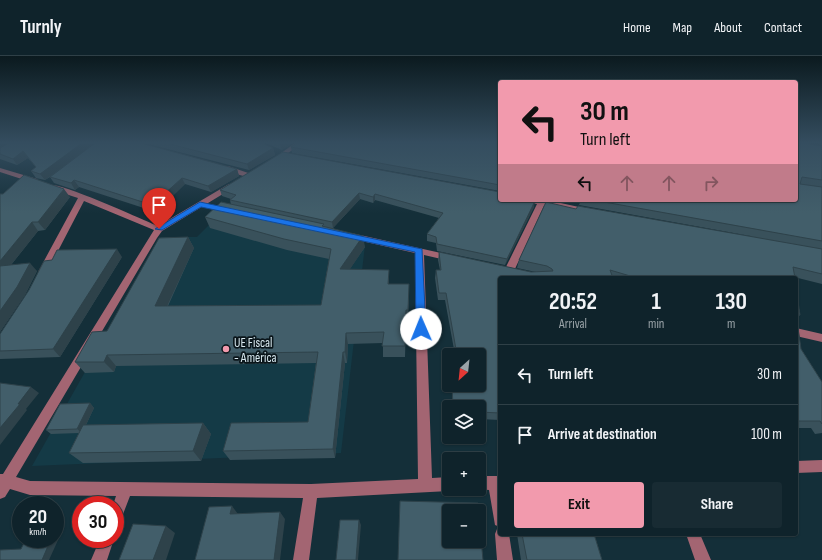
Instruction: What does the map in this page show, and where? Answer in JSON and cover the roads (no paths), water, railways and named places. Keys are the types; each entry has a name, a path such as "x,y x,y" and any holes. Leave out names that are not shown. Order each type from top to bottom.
{"street":[{"path":"225,167 257,171"},
{"path":"264,167 159,229 2,484 30,488 311,491 442,484"},
{"path":"0,179 3,171 39,182"},
{"path":"52,180 46,185 82,197 159,229"},
{"path":"40,278 82,197"},
{"path":"509,271 542,202"},
{"path":"546,202 596,213"},
{"path":"200,204 216,208"},
{"path":"341,234 456,259"},
{"path":"419,251 424,485"},
{"path":"798,332 822,338"},
{"path":"798,467 822,466"},
{"path":"486,483 498,483"},
{"path":"123,496 126,488"},
{"path":"301,560 311,491"},
{"path":"502,536 505,560"},
{"path":"694,536 704,560"},
{"path":"99,560 104,548"}],"place":[{"name":"UE Fiscal - América","path":"226,349"}]}
